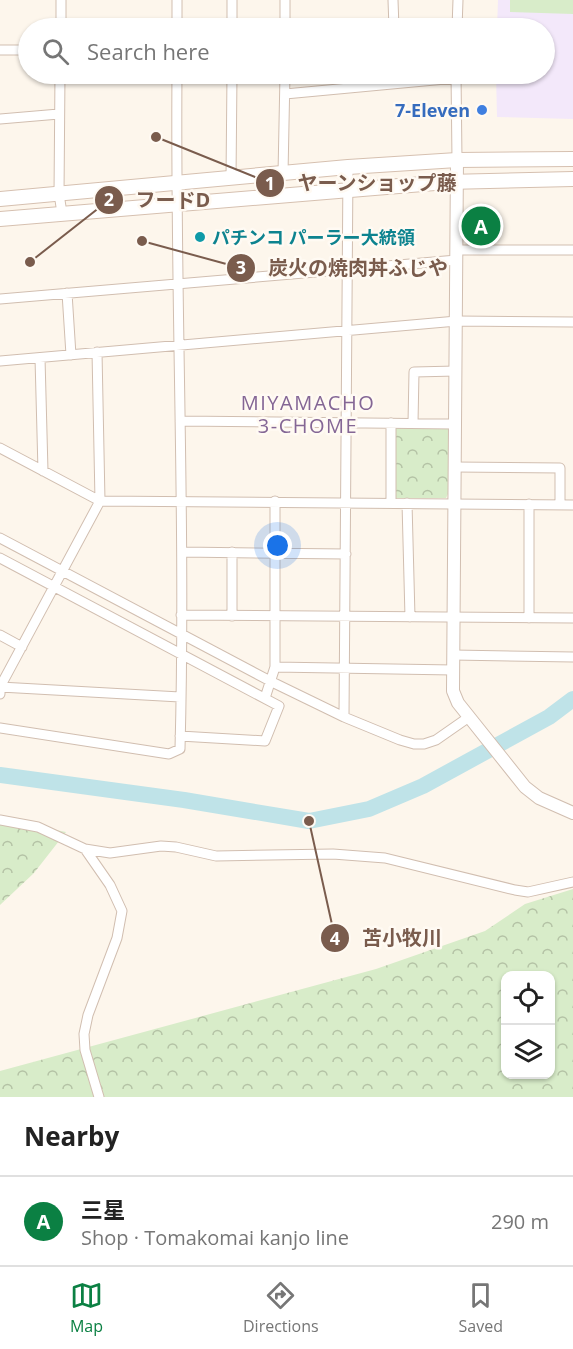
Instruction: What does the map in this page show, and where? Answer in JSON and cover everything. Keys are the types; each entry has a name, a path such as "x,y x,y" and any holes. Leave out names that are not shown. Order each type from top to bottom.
{"main road":[{"path":"0,199 458,160 573,159"},
{"path":"0,219 458,181 573,179"}],"street":[{"path":"61,0 61,18"},
{"path":"177,0 177,18"},
{"path":"232,0 232,18"},
{"path":"285,0 285,18"},
{"path":"393,0 394,18"},
{"path":"457,18 458,0"},
{"path":"0,50 18,50"},
{"path":"60,84 59,194 62,213"},
{"path":"0,728 169,754 180,749 182,501 176,183 177,84"},
{"path":"231,179 232,84"},
{"path":"283,174 285,84"},
{"path":"285,94 380,84"},
{"path":"456,84 458,181 453,691 469,717 525,787 539,798 573,813"},
{"path":"0,119 59,114"},
{"path":"344,717 348,168"},
{"path":"0,299 348,268 457,255 573,250"},
{"path":"67,293 71,355"},
{"path":"0,361 457,321 573,322"},
{"path":"0,694 0,687 100,501 97,352"},
{"path":"40,358 43,471"},
{"path":"413,423 414,372 456,371"},
{"path":"180,421 455,424"},
{"path":"391,423 391,503"},
{"path":"0,448 100,501 573,505"},
{"path":"455,467 560,468 560,505"},
{"path":"265,698 272,682 275,666 275,501"},
{"path":"407,503 410,617"},
{"path":"529,504 529,618"},
{"path":"0,538 272,682 344,717 414,744 436,740 469,717"},
{"path":"182,552 346,554"},
{"path":"232,552 232,616"},
{"path":"0,558 279,706 265,741 180,736"},
{"path":"181,615 573,618"},
{"path":"0,635 22,647"},
{"path":"453,655 573,657"},
{"path":"275,666 453,670"},
{"path":"0,687 180,697"},
{"path":"0,820 38,827 85,849 111,853 161,846 216,856 333,854 385,858 498,887 528,892 573,882"},
{"path":"85,849 110,885 122,911 117,938 88,1015 84,1034 89,1070 99,1097"}],"shaded area":[{"path":"498,0 573,0 573,119 497,117 496,84 555,84 555,18 497,18"}],"green space":[{"path":"510,0 573,0 573,14 510,12"},
{"path":"394,426 448,429 448,494 446,498 393,498"},
{"path":"0,819 66,832 34,873 0,905"},
{"path":"573,889 573,1097 0,1097 0,1071 376,969 485,931 525,904"}],"waterway":[{"path":"0,775 184,800 309,821 369,809 423,786 549,717 573,699"}],"place":[{"name":"7-Eleven","path":"482,110"},
{"name":"ヤーンショップ藤","path":"156,137"},
{"name":"三星","path":"481,226"},
{"name":"パチンコ パーラー大統領","path":"200,237"},
{"name":"炭火の焼肉丼ふじや","path":"142,241"},
{"name":"フードD","path":"30,262"},
{"name":"苫小牧川","path":"309,821"}],"district":[{"name":"MIYAMACHO 3-CHOME","path":"308,414"}]}
